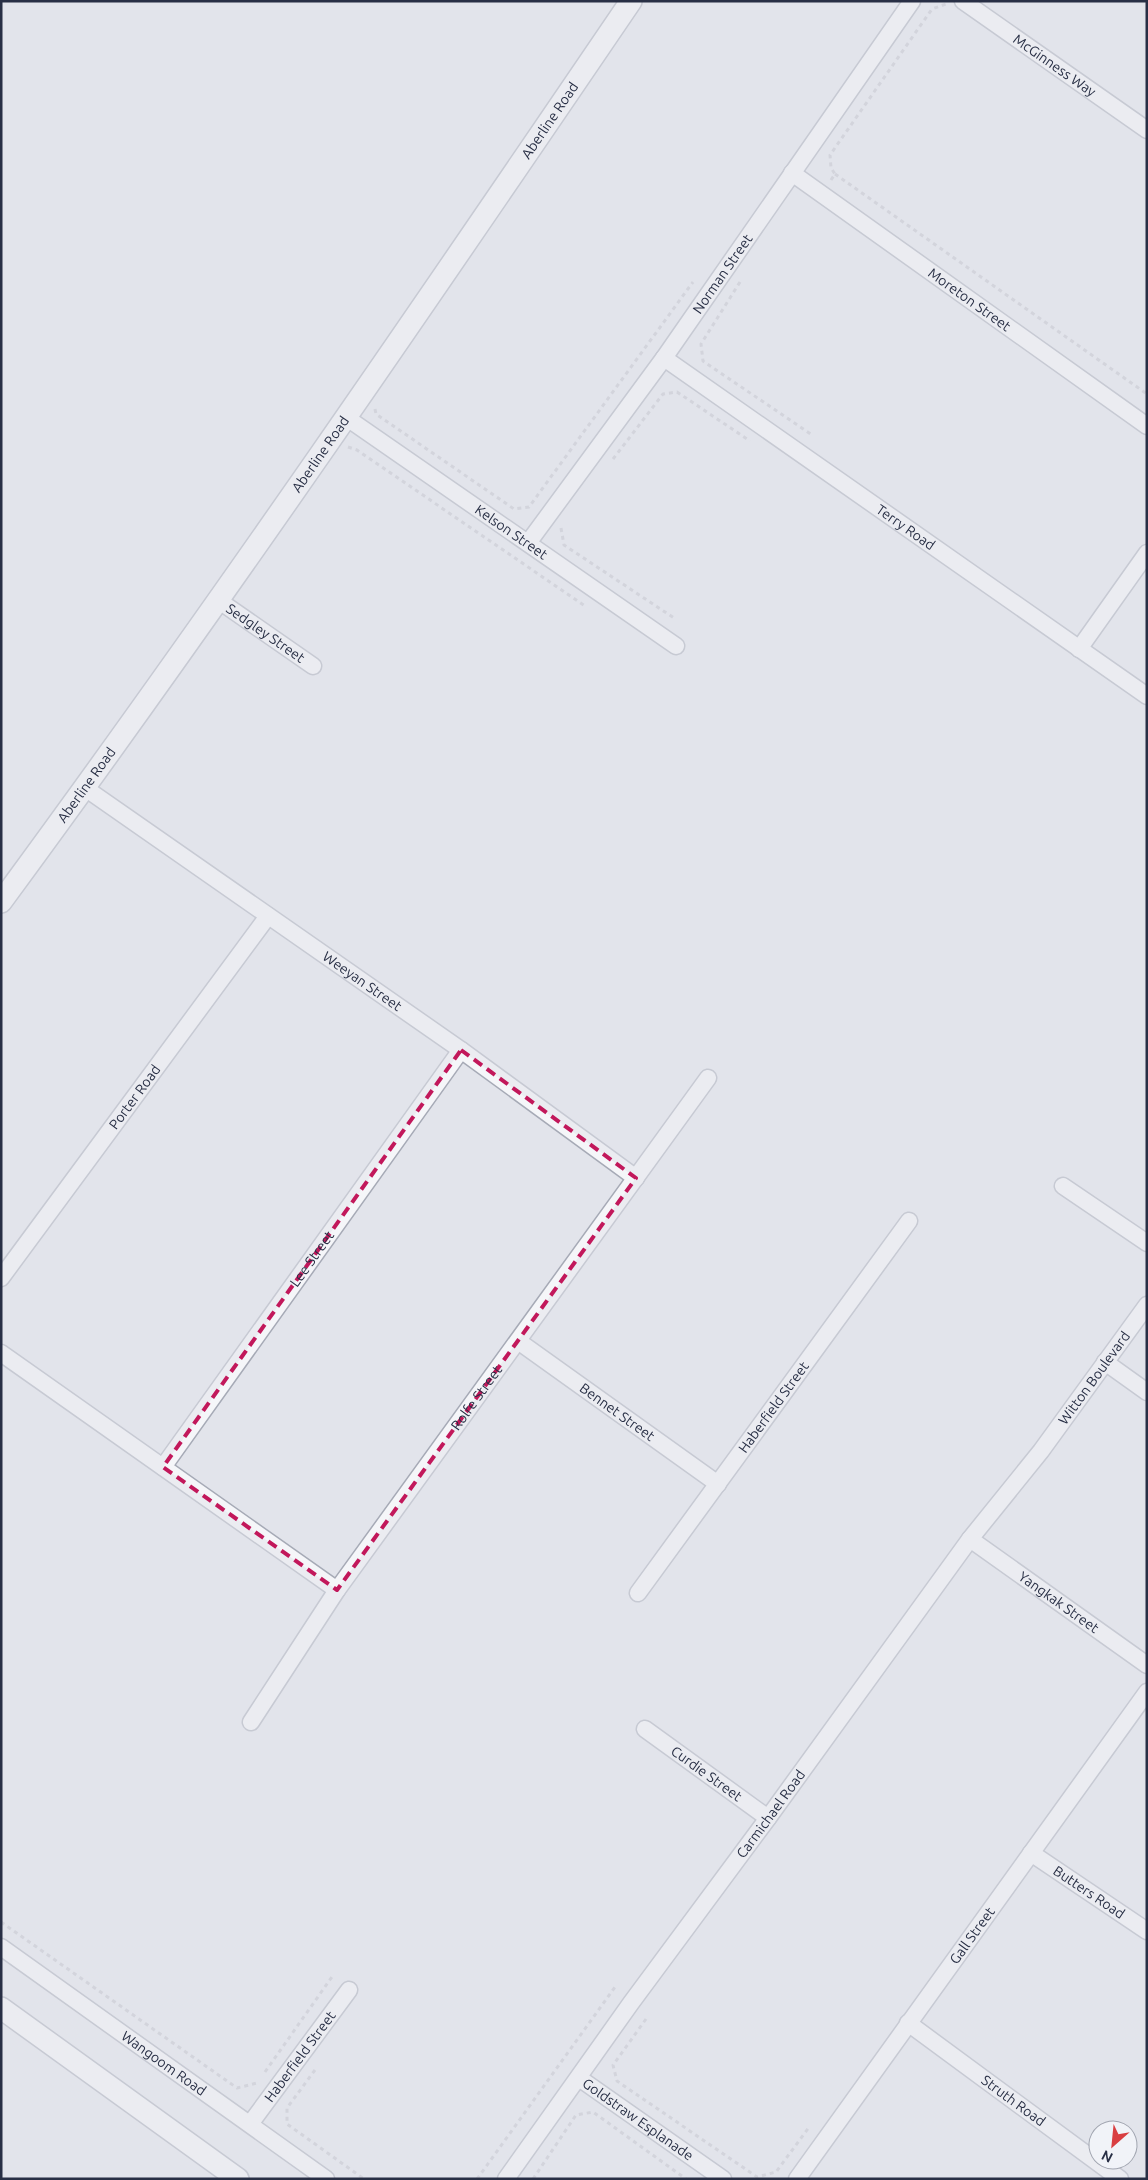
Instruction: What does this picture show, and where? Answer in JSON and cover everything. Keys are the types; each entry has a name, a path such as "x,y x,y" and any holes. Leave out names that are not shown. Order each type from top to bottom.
{"street":[{"name":"Aberline Road","path":"1,902 85,788 347,418 631,1"},
{"name":"Norman Street","path":"528,543 664,358 912,1"},
{"name":"McGinness Way","path":"957,4 1147,130"},
{"name":"Moreton Street","path":"792,173 1147,426"},
{"name":"Terry Road","path":"664,358 1147,696"},
{"name":"Kelson Street","path":"347,418 676,646"},
{"path":"1079,649 1147,553"},
{"name":"Sedgley Street","path":"218,600 313,666"},
{"name":"Weeyan Street","path":"85,788 461,1050 636,1178"},
{"name":"Porter Road","path":"1,1278 268,916"},
{"name":"Lee Street","path":"163,1467 461,1050"},
{"name":"Rolfe Street","path":"251,1722 337,1590 708,1078"},
{"path":"1063,1186 1147,1243"},
{"name":"Haberfield Street","path":"638,1593 909,1221"},
{"name":"Witton Boulevard","path":"1041,1451 1147,1305"},
{"name":"Bennet Street","path":"518,1341 718,1484"},
{"path":"1,1353 337,1590"},
{"path":"1105,1362 1147,1392"},
{"name":"Carmichael Road","path":"506,2179 631,2002 768,1818 970,1540 1041,1451"},
{"name":"Yangkak Street","path":"970,1540 1147,1665"},
{"name":"Gall Street","path":"797,2179 1147,1692"},
{"name":"Curdie Street","path":"645,1728 768,1818"},
{"name":"Butters Road","path":"1031,1853 1147,1931"},
{"name":"Wangoom Road","path":"1,1947 326,2179"},
{"name":"Haberfield Street","path":"250,2124 349,1990"},
{"path":"1,2008 238,2179"},
{"name":"Struth Road","path":"908,2023 1120,2179"},
{"name":"Goldstraw Esplanade","path":"579,2078 724,2179"}],"path":[{"path":"957,4 946,4 932,9 830,155 831,168 835,174 1147,394"},
{"path":"822,194 835,174"},
{"path":"744,276 701,344 703,361 812,435"},
{"path":"374,405 376,414 514,509 529,507 696,279"},
{"path":"610,463 663,394 677,392 756,446"},
{"path":"344,447 357,450 586,607"},
{"path":"564,523 561,527 564,545 674,618"},
{"path":"1,1922 237,2088 256,2084 334,1974"},
{"path":"477,2179 615,1987"},
{"path":"646,2019 614,2065 616,2081 757,2177 776,2172 810,2126"},
{"path":"315,2070 287,2108 287,2124 364,2179"},
{"path":"532,2179 576,2115 593,2112 686,2179"}],"highlighted area":[{"path":"461,1050 636,1178 337,1590 163,1467"}]}
